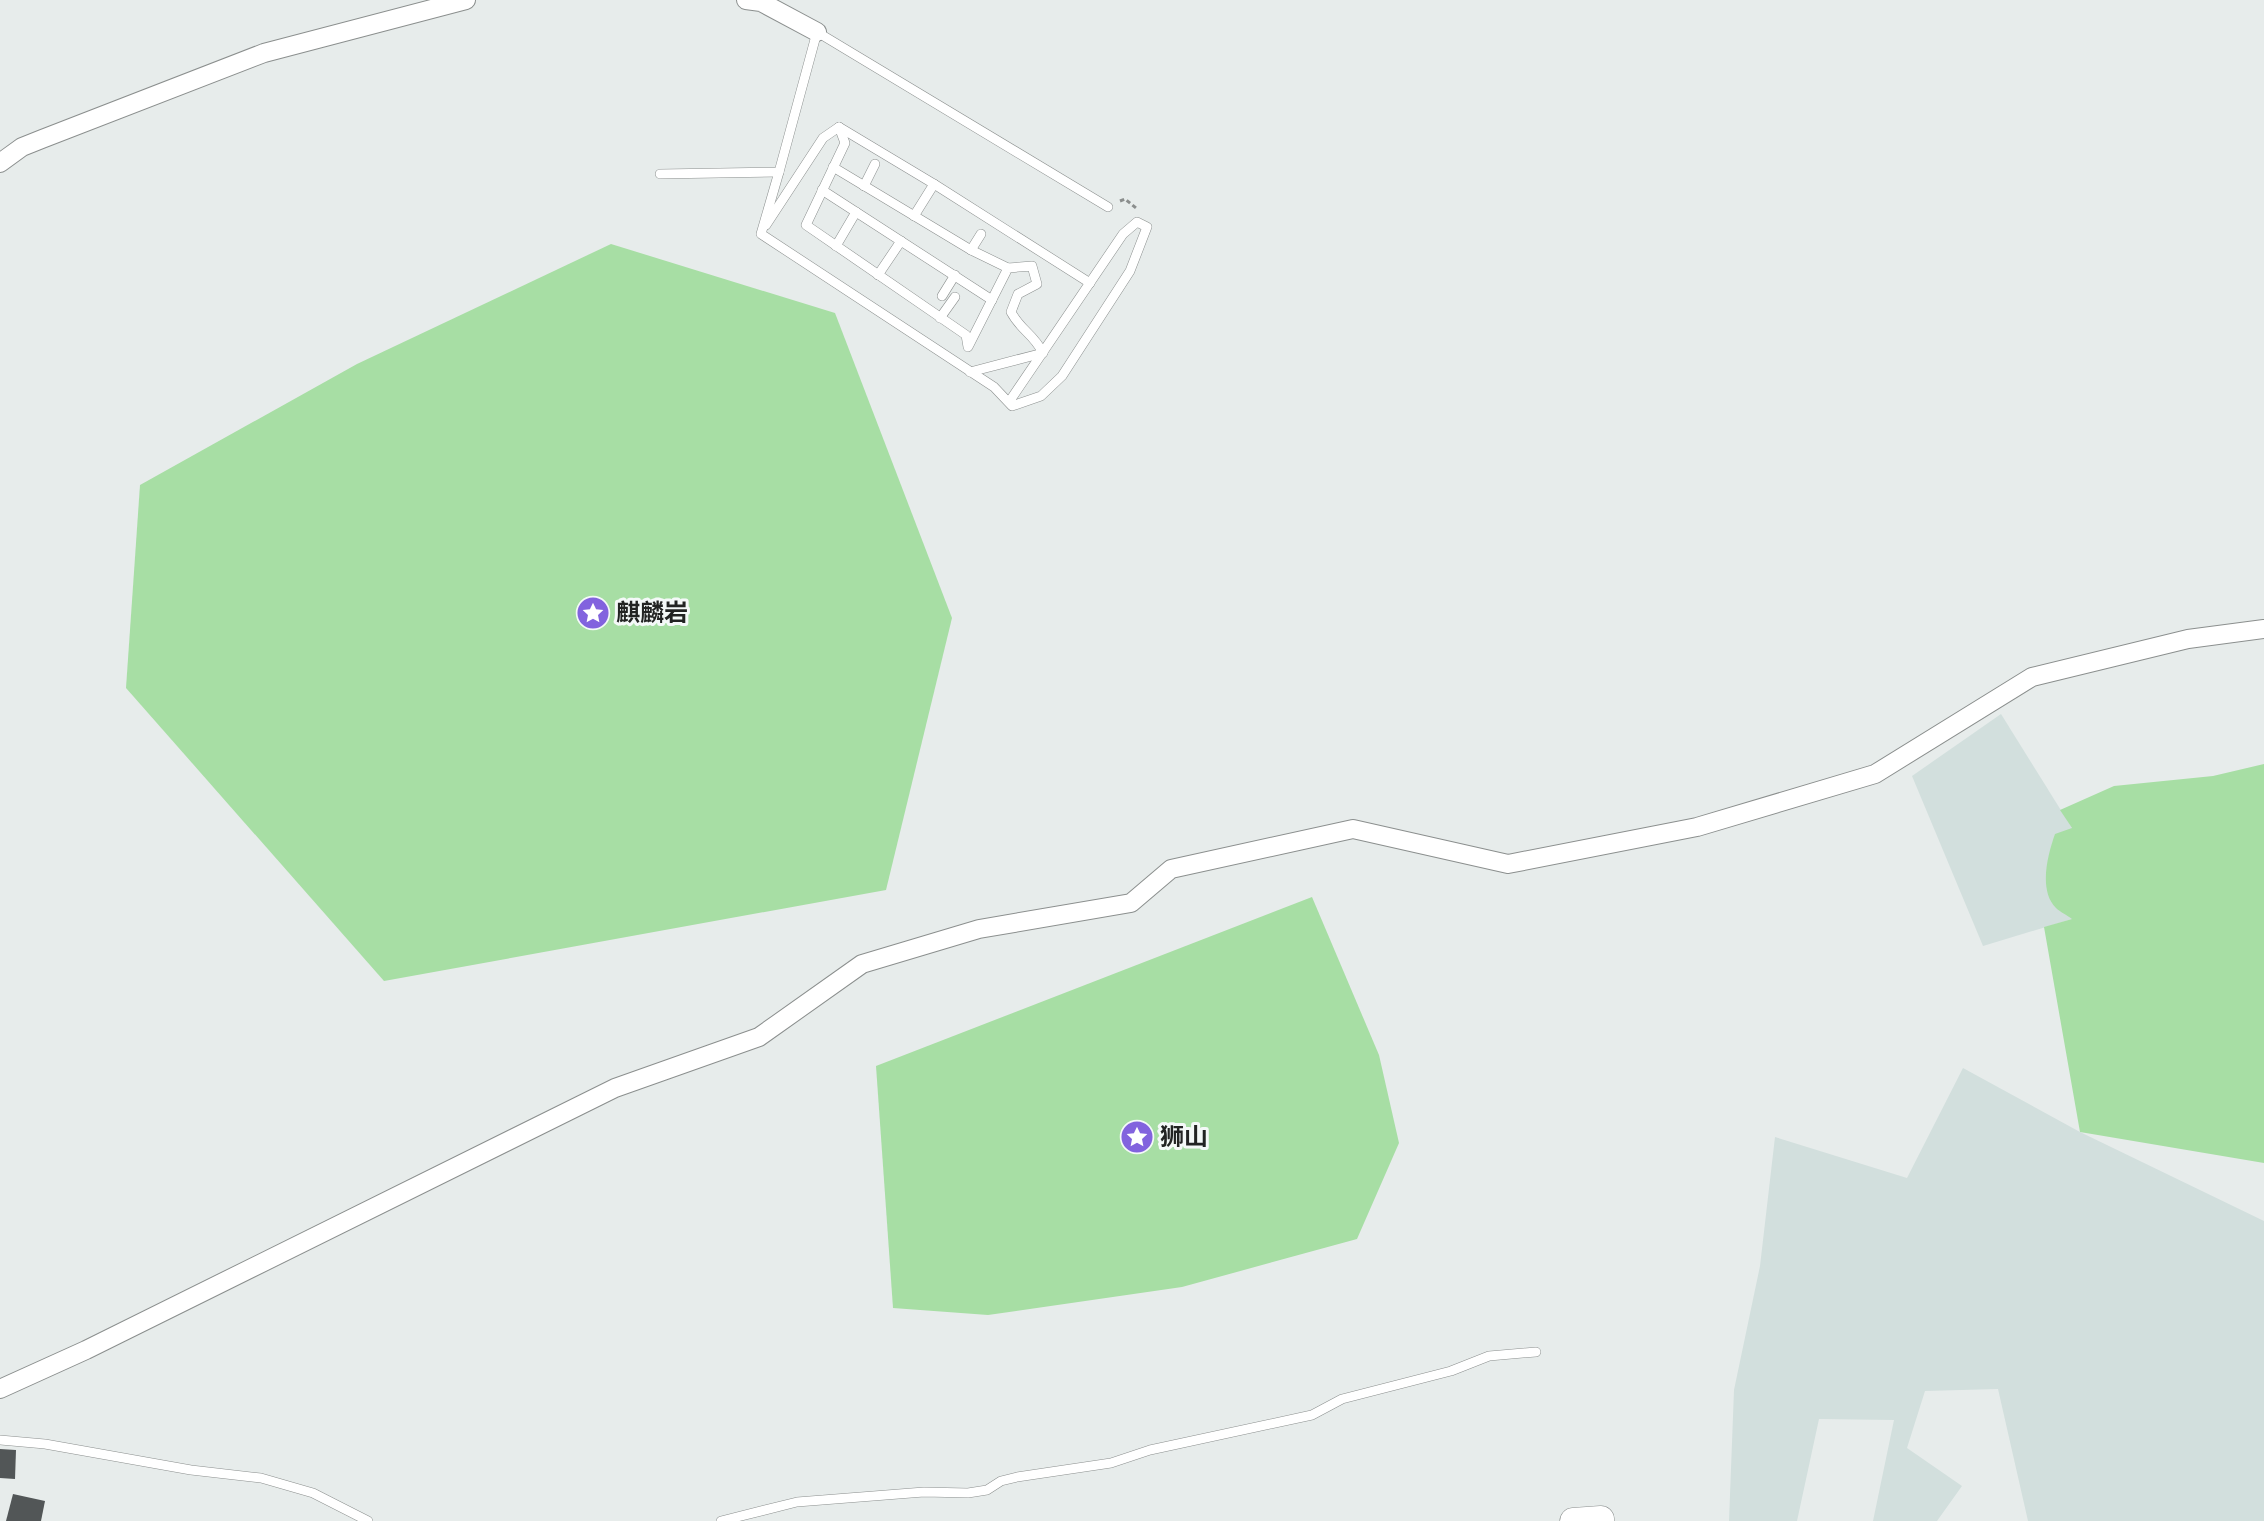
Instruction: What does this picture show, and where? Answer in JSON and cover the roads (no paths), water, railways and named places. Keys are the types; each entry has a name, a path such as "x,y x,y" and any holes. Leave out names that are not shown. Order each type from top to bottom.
{"main road":[{"path":"1573,1521 1601,1520"}],"street":[{"path":"0,163 22,147 63,130 264,54 466,0"},
{"path":"746,0 761,2 817,32"},
{"path":"0,1389 86,1350 615,1088 759,1037 862,964 979,929 1131,903 1172,869 1353,829 1508,864 1697,827 1875,774 2032,677 2188,639 2264,628"}],"lane":[{"path":"761,234 817,32 1108,207"},
{"path":"761,234 823,138 839,127"},
{"path":"839,127 845,143 806,225 966,335 968,347 1008,268"},
{"path":"839,127 1090,283"},
{"path":"864,186 875,164"},
{"path":"834,167 971,250 1008,268 1032,266 1037,284 1018,294 1011,312 1019,327 1035,336 1043,352"},
{"path":"660,174 779,172"},
{"path":"914,216 934,184"},
{"path":"822,190 992,300"},
{"path":"836,246 856,212"},
{"path":"761,234 993,387 1012,406 1041,396 1062,376 1130,271 1147,227 1137,222 1123,234 1009,402"},
{"path":"971,250 981,234"},
{"path":"878,275 901,241"},
{"path":"942,296 955,275"},
{"path":"940,318 955,297"},
{"path":"970,372 1043,352"},
{"path":"721,1521 796,1502 924,1492 968,1493 987,1490 1001,1481 1017,1477 1111,1463 1150,1450 1312,1415 1342,1399 1451,1371 1489,1356 1536,1352"},
{"path":"0,1440 45,1444 190,1470 261,1478 313,1493 368,1521"}],"place":[{"name":"麒麟岩","path":"593,613"},
{"name":"狮山","path":"1137,1137"}]}
